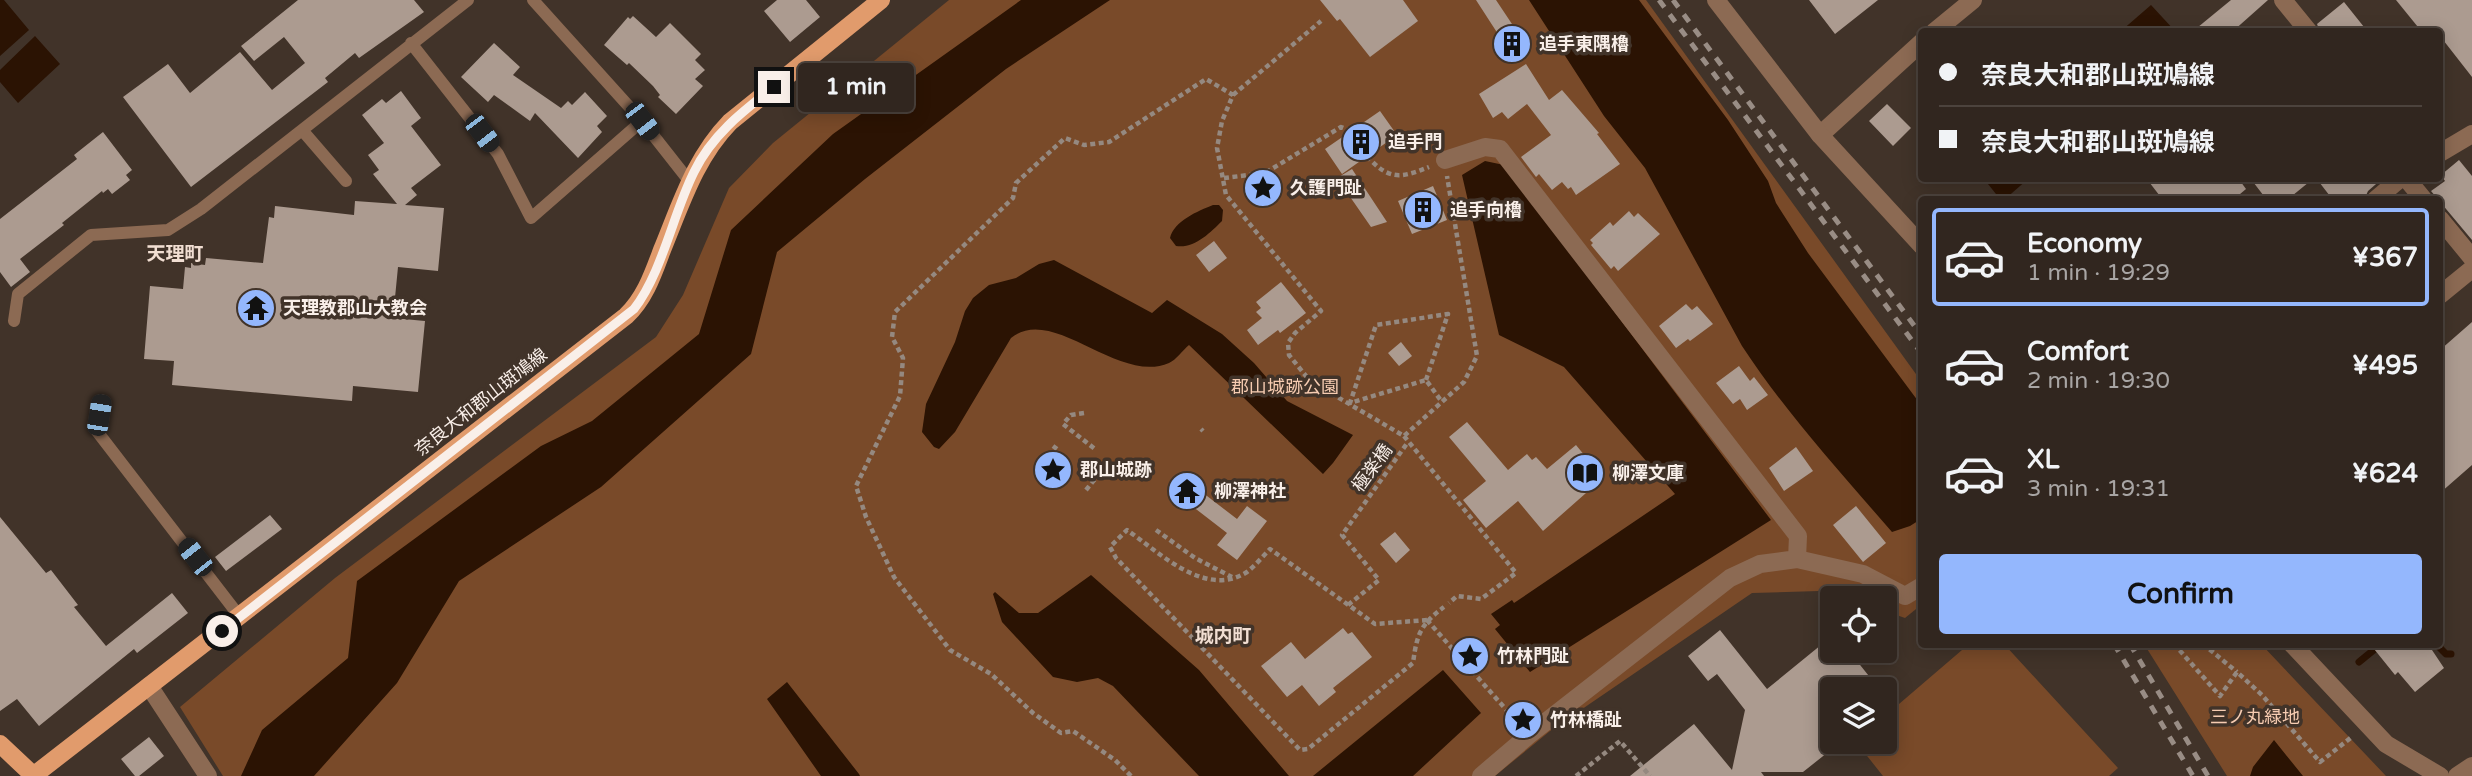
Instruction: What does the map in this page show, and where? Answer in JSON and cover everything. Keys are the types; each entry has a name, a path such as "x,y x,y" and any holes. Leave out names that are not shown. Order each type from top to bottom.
{"main road":[{"name":"奈良大和郡山斑鳩線","path":"34,776 634,309 649,285 690,182 708,148 730,122 881,0"},
{"path":"0,744 34,776"}],"street":[{"path":"1716,0 1820,135 1918,242"},
{"path":"1939,28 1973,0"},
{"path":"2283,0 2306,28"},
{"path":"1820,135 1918,46"},
{"path":"2443,151 2472,134"},
{"path":"1445,160 1485,147 1500,149 1798,536 1797,559"},
{"path":"2380,196 2395,182"},
{"path":"2409,182 2421,196"},
{"path":"2443,223 2472,258"},
{"path":"2443,292 2472,268"},
{"path":"1481,776 1529,735 1730,578 1760,564 1797,559 1863,574 1905,596 1918,588"},
{"path":"2296,648 2386,744 2440,776"},
{"path":"149,686 208,776"},
{"path":"2457,776 2472,766"}],"lane":[{"path":"14,321 18,294 92,235 168,230 201,209 468,0"},
{"path":"533,0 642,121 690,182"},
{"path":"411,43 498,154 531,218 642,121"},
{"path":"302,130 346,181"},
{"path":"101,400 96,430 240,617"}],"path":[{"path":"1321,20 1233,95 1222,121 1217,148 1226,195 1321,311 1295,333 1288,343 1289,355 1310,381 1404,436 1516,573 1485,598 1476,600 1457,596 1427,620 1417,635 1413,663 1308,748 1300,750 1115,558 1110,547 1127,530 1185,571 1210,579 1233,578 1247,572 1270,549 1375,624 1427,620"},
{"path":"1130,776 1115,760 1073,731 1061,733 1033,713 991,674 950,650 894,577 866,517 856,486 900,396 903,358 892,337 895,312 1013,198 1016,183 1065,138 1084,145 1109,142 1206,79 1233,95"},
{"path":"1224,178 1265,173 1341,127 1351,131"},
{"path":"1367,156 1380,171 1404,177 1445,160 1477,356 1464,382 1404,436"},
{"path":"1350,403 1376,326 1448,314 1426,380"},
{"path":"1350,403 1426,380"},
{"path":"1426,380 1442,401"},
{"path":"1084,413 1072,415 1063,424 1095,449"},
{"name":"極楽橋","path":"1348,604 1379,580 1342,535 1408,442"},
{"path":"1086,490 1110,462"},
{"path":"1156,530 1195,558 1233,578"},
{"path":"1427,620 1529,735"},
{"path":"2178,648 2220,696 2237,672"},
{"path":"2208,648 2262,695 2320,762 2354,736"},
{"path":"1576,776 1620,741 1650,776"}],"green space":[{"name":"郡山城跡公園","path":"949,0 1646,0 1918,377 1918,607 1905,618 1897,615 1897,586 1820,586 1820,591 1752,593 1550,731 1495,776 223,776 180,707 335,578 656,337 683,295 729,188 773,143"},
{"path":"1964,648 2008,648 2118,768 2109,776 1883,776 1866,754 1897,754 1897,706"},
{"name":"三ノ丸緑地","path":"2147,648 2265,648 2386,776 2227,776"}],"shaded area":[{"path":"0,0 4,0 29,30 0,56"},
{"path":"1021,0 1110,0 1006,69 777,252 751,354 601,487 459,581 397,683 314,776 241,776 262,730 348,658 357,581 541,446 592,421 699,334 731,230 833,134"},
{"path":"1529,0 1639,0 1728,120 1768,181 1776,203 1808,253 1918,401 1918,521 1892,532 1777,395 1742,346 1645,168 1604,116"},
{"path":"2151,5 2172,28 2124,28"},
{"path":"35,36 60,64 18,103 0,82 0,70"},
{"path":"1485,161 1504,165 1771,520 1530,672 1495,629 1500,625 1491,614 1512,600 1514,603 1675,494 1564,367 1499,335 1462,175"},
{"path":"1986,182 2025,182 2009,196 1998,196"},
{"path":"1213,205 1219,205 1223,210 1222,221 1195,243 1176,246 1170,238 1176,227 1187,217"},
{"path":"1054,260 1152,313 1167,300 1222,334 1254,363 1287,401 1353,435 1323,474 1189,345 1172,362 1149,367 1129,364 1066,337 1046,331 1028,330 1011,338 955,432 939,449 934,447 922,432 926,404 973,298 989,285 1016,278 1039,264"},
{"path":"1091,575 1199,670 1289,776 1199,776 1113,686 1098,678 1077,682 1053,677 1002,622 993,594 995,592 1019,613 1038,613"},
{"path":"1443,670 1481,713 1413,776 1313,776"},
{"path":"787,682 860,776 821,776 767,699"},
{"path":"2274,740 2303,776 2250,776 2253,767"}],"building":[{"path":"298,0 414,0 424,12 359,58 355,53 325,78 328,82 191,187 123,97 168,64 190,93 240,52 272,90 305,63 284,37 254,61 241,46"},
{"path":"777,0 806,0 820,17 790,42 764,11"},
{"path":"1320,0 1403,0 1418,21 1370,57 1340,19 1337,21"},
{"path":"1476,0 1496,0 1530,51 1511,64 1494,37 1498,34"},
{"path":"1809,0 1878,0 1835,34"},
{"path":"2231,0 2268,0 2236,28 2197,28"},
{"path":"2396,0 2472,0 2472,77 2443,40 2443,28 2419,28"},
{"path":"2344,2 2365,28 2318,28 2317,24"},
{"path":"633,16 656,37 670,23 701,54 695,60 705,70 695,79 703,86 676,114 629,63 627,65 604,45 628,17 630,19"},
{"path":"494,43 520,67 513,75 561,108 568,101 572,105 585,92 607,116 597,126 602,132 578,158 535,113 530,121 494,95 488,102 461,77"},
{"path":"1526,64 1549,100 1562,90 1599,133 1597,134 1620,164 1576,195 1571,187 1568,189 1562,182 1552,190 1539,174 1536,177 1521,157 1551,135 1527,104 1508,119 1502,112 1493,118 1479,94"},
{"path":"401,91 421,118 411,126 441,165 411,188 417,195 405,205 444,208 438,271 398,267 393,318 425,321 418,392 353,386 352,401 172,385 174,361 144,359 150,286 183,289 185,267 191,268 191,263 205,265 206,258 263,263 269,217 274,218 275,206 354,215 355,201 397,204 373,174 379,170 368,155 384,143 362,115 382,99 386,103"},
{"path":"1887,104 1911,128 1893,146 1869,121"},
{"name":"追手門","path":"1380,111 1397,135 1342,174 1325,149"},
{"path":"103,132 132,170 126,175 130,180 112,194 108,189 103,193 102,191 20,259 30,272 11,287 0,272 0,219 77,159 74,155"},
{"path":"2459,160 2472,176 2472,240 2443,205 2443,196 2435,196 2431,191 2445,181 2443,173"},
{"path":"1352,169 1387,222 1371,227 1337,178"},
{"path":"2149,182 2241,182 2246,189 2238,196 2160,196"},
{"path":"2253,182 2309,182 2292,196 2264,196"},
{"path":"2319,182 2378,182 2366,196 2330,196"},
{"name":"追手向櫓","path":"1433,186 1447,220 1412,234 1398,201"},
{"path":"1629,211 1634,217 1638,213 1660,234 1618,271 1614,266 1611,269 1591,245 1593,243 1590,240 1610,222 1613,226"},
{"path":"1214,241 1227,258 1209,272 1196,255"},
{"path":"1281,282 1306,313 1280,333 1278,330 1258,345 1247,330 1262,318 1256,312 1261,308 1256,302"},
{"path":"1686,304 1692,310 1697,306 1713,324 1676,348 1659,326"},
{"path":"2472,322 2472,465 2443,490 2443,347"},
{"path":"1401,342 1412,356 1399,366 1388,353"},
{"path":"1739,366 1750,381 1754,377 1768,395 1747,410 1740,399 1733,404 1716,383"},
{"path":"1467,422 1508,470 1527,454 1532,460 1536,457 1547,469 1576,445 1603,478 1543,531 1518,501 1486,528 1463,500 1486,481 1449,437"},
{"path":"1796,447 1813,471 1784,491 1769,468"},
{"path":"1181,476 1237,519 1247,506 1267,521 1237,560 1217,545 1227,533 1170,489"},
{"path":"1856,506 1886,543 1863,562 1833,525"},
{"path":"270,515 282,529 226,571 215,557"},
{"path":"0,517 46,573 51,570 78,605 74,607 106,646 172,593 188,613 137,653 134,649 39,726 17,699 0,711"},
{"path":"1395,532 1410,550 1396,563 1380,544"},
{"path":"1343,628 1348,634 1352,632 1372,657 1333,688 1336,692 1319,706 1302,685 1287,697 1261,666 1291,642 1305,659"},
{"path":"1720,630 1767,689 1820,646 1820,663 1859,663 1870,677 1820,677 1820,754 1826,754 1803,772 1761,772 1764,776 1630,776 1694,724 1732,770 1745,710 1717,674 1708,681 1688,656"},
{"path":"2373,648 2431,648 2444,668 2415,692 2398,672 2395,675"},
{"path":"149,737 164,756 139,776 135,776 121,759"}],"waterway":[{"path":"2359,662 2376,648"},
{"path":"2440,648 2446,654 2451,654"}],"railway":[{"path":"1659,0 1918,349"},
{"path":"1673,0 1918,331"},
{"path":"2116,648 2193,776"},
{"path":"2132,648 2208,776"}],"place":[{"name":"追手東隅櫓","path":"1512,44"},
{"name":"追手門","path":"1361,142"},
{"name":"久護門趾","path":"1263,188"},
{"name":"追手向櫓","path":"1423,210"},
{"name":"天理教郡山大教会","path":"256,308"},
{"name":"郡山城跡","path":"1053,470"},
{"name":"柳澤文庫","path":"1585,473"},
{"name":"柳澤神社","path":"1187,491"},
{"name":"竹林門趾","path":"1470,656"},
{"name":"竹林橋趾","path":"1523,720"}],"district":[{"name":"天理町","path":"175,253"},
{"name":"城内町","path":"1223,635"}],"route":[{"path":"222,631 634,309 649,285 694,171 730,122 774,87"}]}
